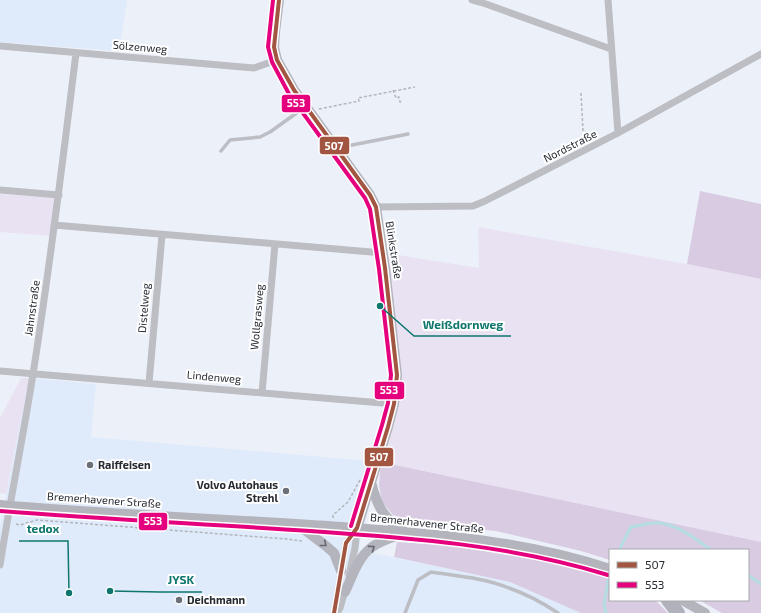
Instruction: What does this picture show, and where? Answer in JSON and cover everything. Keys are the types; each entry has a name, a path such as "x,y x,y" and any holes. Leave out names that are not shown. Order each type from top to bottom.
{"highway":[{"path":"669,601 678,613"}],"street":[{"name":"Blinkstraße","path":"279,0 274,47 277,60 285,75 370,195 376,207 383,253 393,329 397,375 394,404 357,528"},
{"path":"472,0 611,49"},
{"path":"608,0 618,133"},
{"name":"Sölzenweg","path":"0,46 254,68 277,60"},
{"name":"Jahnstraße","path":"0,564 6,523 5,506 33,374 59,194 76,53"},
{"name":"Nordstraße","path":"376,207 474,206 495,197 618,133 761,54"},
{"path":"0,190 59,194"},
{"path":"54,225 383,253"},
{"name":"Distelweg","path":"149,383 162,235"},
{"name":"Wollgrasweg","path":"262,393 274,244"},
{"name":"Lindenweg","path":"0,371 394,404"},
{"path":"371,482 375,498 384,515 392,524 406,532"},
{"name":"Bremerhavener Straße","path":"5,506 406,532 507,543 573,558 609,569"},
{"path":"297,524 334,553 341,571"},
{"path":"335,613 346,543 357,528"},
{"path":"335,613 340,608 345,592 355,548 357,528"},
{"path":"345,592 364,554 373,546 406,532"},
{"path":"684,601 704,613"}],"lane":[{"path":"221,151 230,140 260,137 308,108"},
{"path":"336,148 408,134"},
{"path":"404,613 418,580 431,572 476,579 508,588 544,604 558,613"}],"path":[{"path":"308,108 359,101 358,98 414,87"},
{"path":"393,90 396,98 399,97 400,102 402,102"},
{"path":"581,93 583,131 590,134"},
{"path":"332,527 333,515 348,502 361,478 371,482"},
{"path":"6,523 20,525 37,520 287,539 306,543"}],"shaded area":[{"path":"0,0 127,0 119,51 0,42"},
{"path":"700,191 761,204 761,279 687,264"},
{"path":"0,194 55,198 51,236 0,232"},
{"path":"478,227 687,264 761,279 761,542 381,462 393,428 399,405 386,253 479,268"},
{"path":"21,378 29,378 6,494 0,493 0,418"},
{"path":"29,378 96,384 91,437 381,462 358,550 510,582 581,613 0,613 0,527"},
{"path":"381,462 761,542 761,613 722,613 701,601 749,601 749,549 609,549 609,560 581,551 496,531 415,523 393,515 382,502 379,485"},
{"path":"397,542 471,547 543,559 609,575 609,601 656,601 668,613 581,613 510,582 394,557"}],"waterway":[{"path":"620,549 631,527 656,523 666,524 680,530 710,549"},
{"path":"606,613 604,604 609,576"},
{"path":"749,576 761,584"}],"transit line":[{"name":"553","path":"273,0 268,47 272,62 289,94 365,198 370,209 379,269 391,375 388,403 351,526"},
{"name":"507","path":"279,0 274,47 277,60 294,90 370,195 376,207 385,268 397,375 394,404 388,427 357,528 346,543 334,613"},
{"name":"553","path":"0,511 310,531 424,540 461,544 535,556 608,575"}],"place":[{"name":"Weißdornweg","path":"380,306"},
{"name":"Raiffeisen","path":"90,465"},
{"name":"Volvo Autohaus Strehl","path":"286,491"},
{"name":"JYSK","path":"110,591"},
{"name":"tedox","path":"69,593"},
{"name":"Deichmann","path":"179,600"}]}
